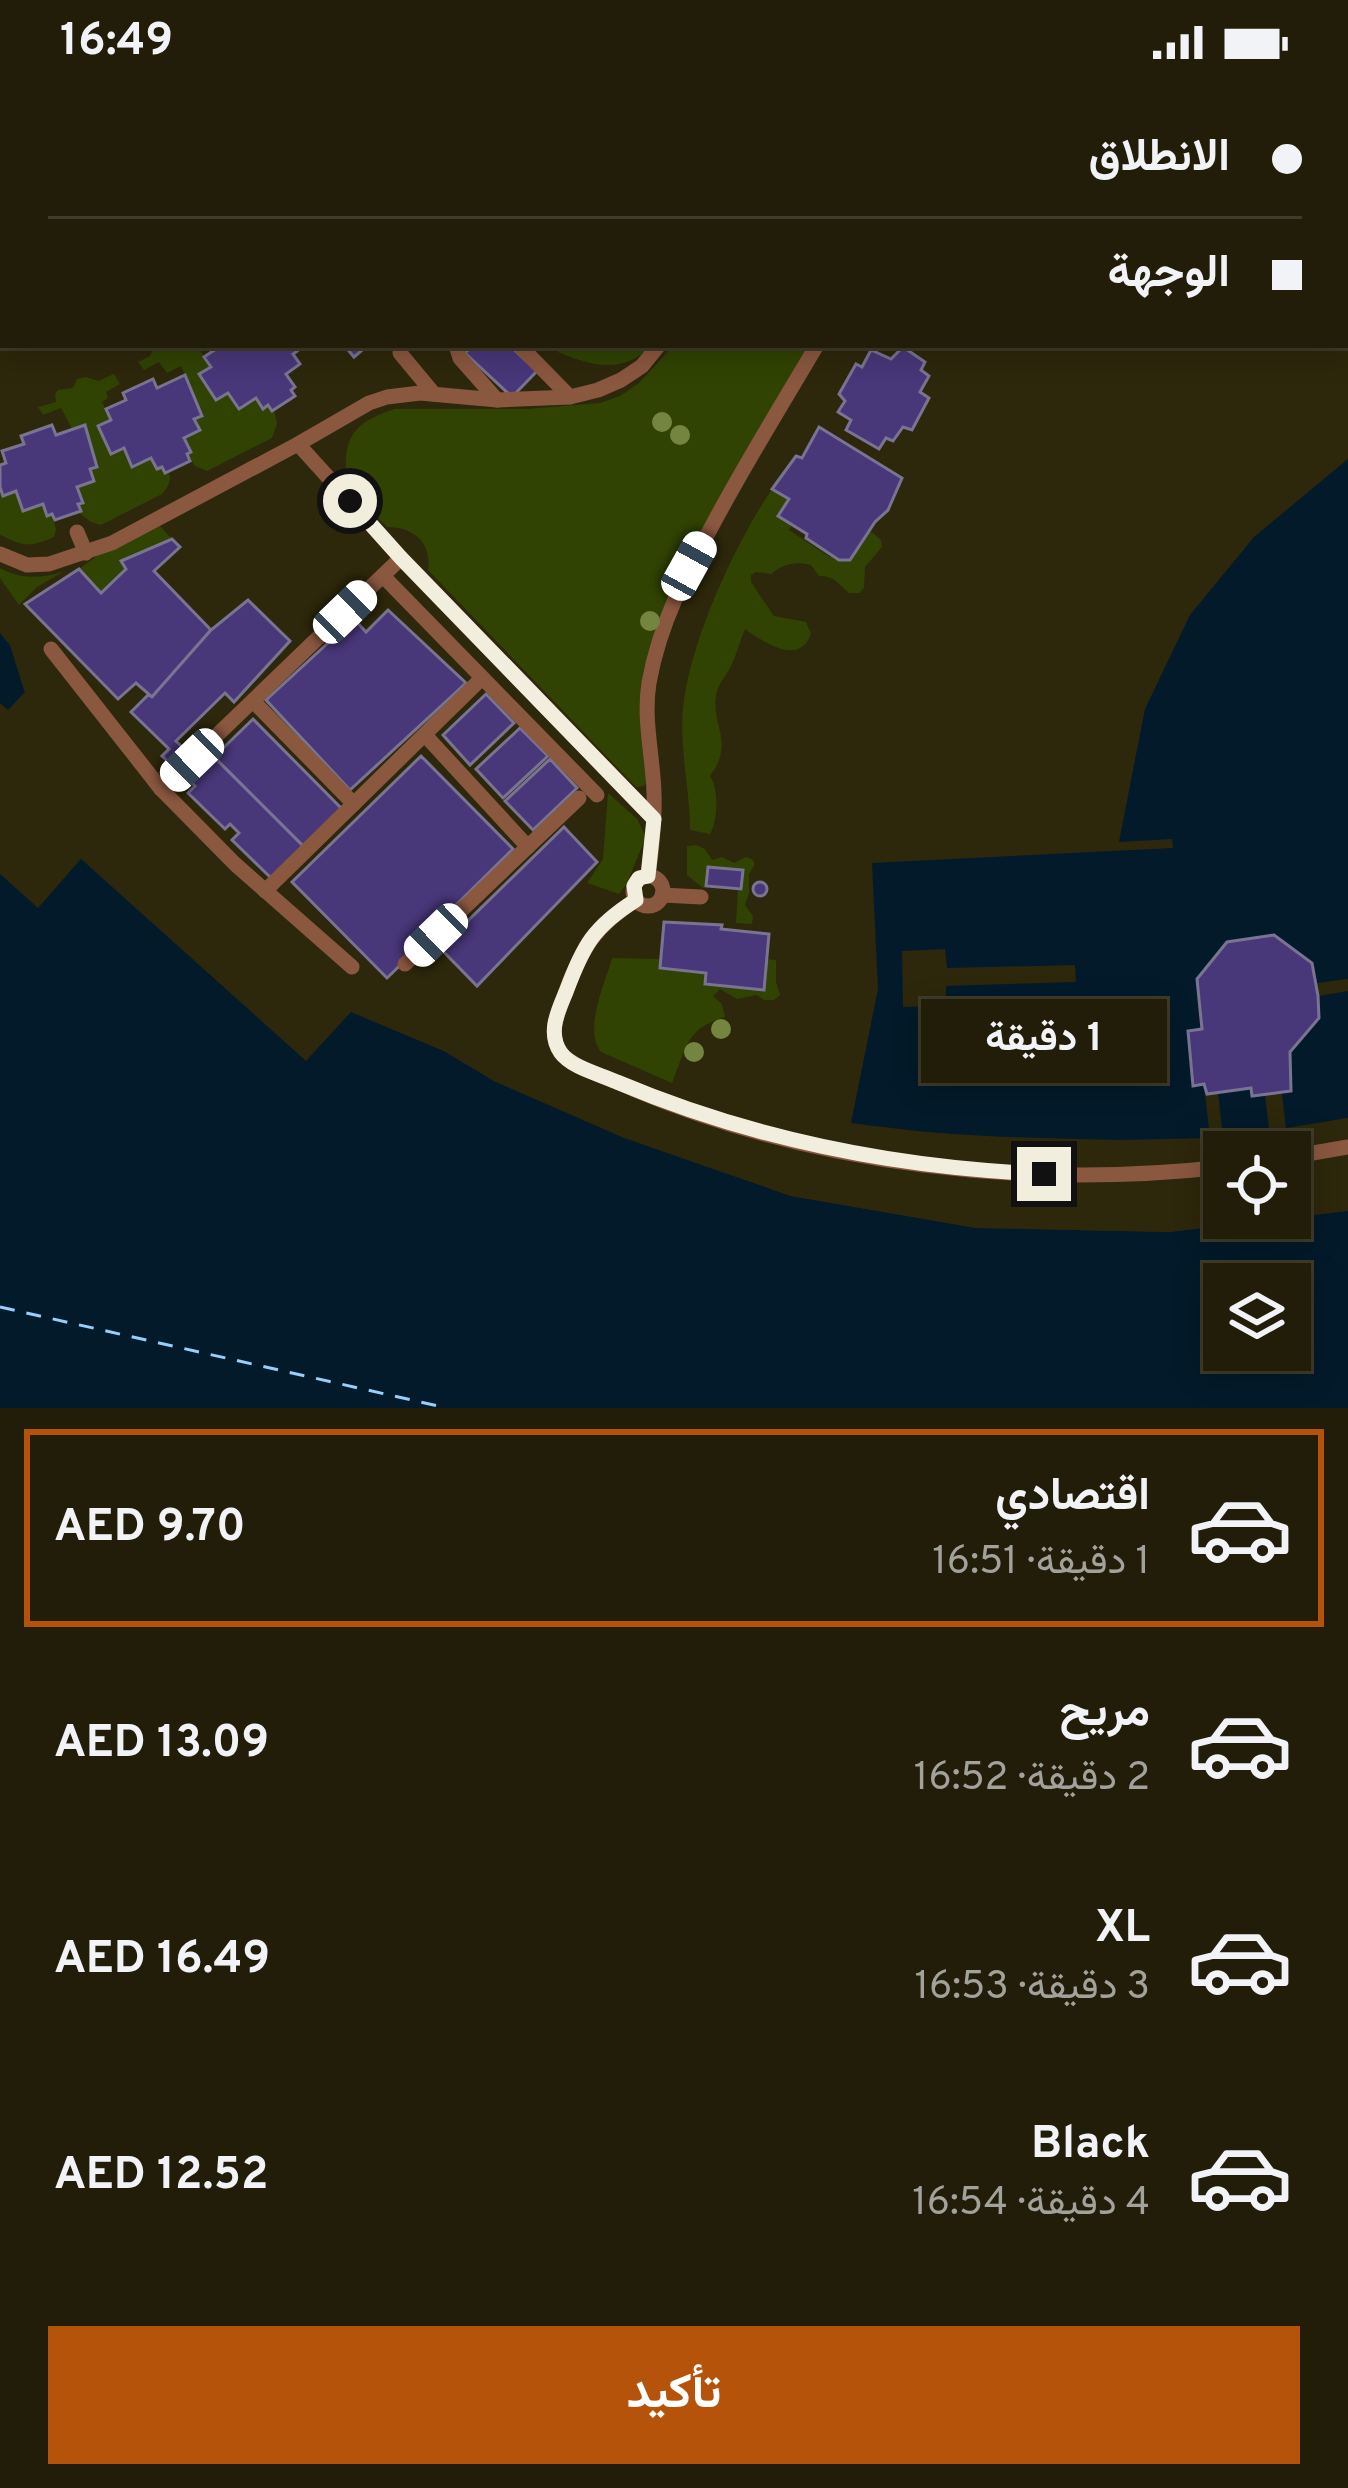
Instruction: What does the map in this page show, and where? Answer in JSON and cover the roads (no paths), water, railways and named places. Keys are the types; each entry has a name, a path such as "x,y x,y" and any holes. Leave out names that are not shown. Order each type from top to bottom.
{"lane":[{"path":"457,348 460,358 497,400"},
{"path":"522,348 569,397"},
{"path":"0,554 27,565 86,553 137,531 193,492 298,445 369,404 402,394 497,400 569,397 621,380 642,366 657,348"},
{"path":"648,876 654,819 647,701 668,613 735,484 815,348"},
{"path":"400,353 434,394"},
{"path":"298,445 654,819"},
{"path":"76,532 86,553"},
{"path":"161,789 401,558"},
{"path":"382,576 597,795"},
{"path":"51,650 161,789 235,864 352,967"},
{"path":"265,891 482,678"},
{"path":"253,701 354,804"},
{"path":"425,735 528,847"},
{"path":"405,964 579,798"},
{"path":"662,895 660,882 648,876 639,878 634,886 642,905 652,905 662,895 701,897"},
{"path":"636,900 604,923 580,954 554,1034 560,1051 574,1063 641,1092 748,1128 898,1160 1044,1174 1203,1169"},
{"path":"1311,1154 1348,1148"}],"water":[{"path":"1348,459 1348,1118 1270,1131 1203,1131 1203,1138 1128,1141 989,1137 851,1123 878,989 872,863 1173,848 1172,839 1119,842 1145,709 1190,615 1254,537"},
{"path":"0,633 10,645 25,693 8,710 0,703"},
{"path":"81,859 306,1061 351,1012 624,1138 791,1196 976,1228 1169,1232 1203,1228 1203,1239 1311,1239 1311,1215 1348,1211 1348,1408 0,1408 0,874 38,908"}]}
